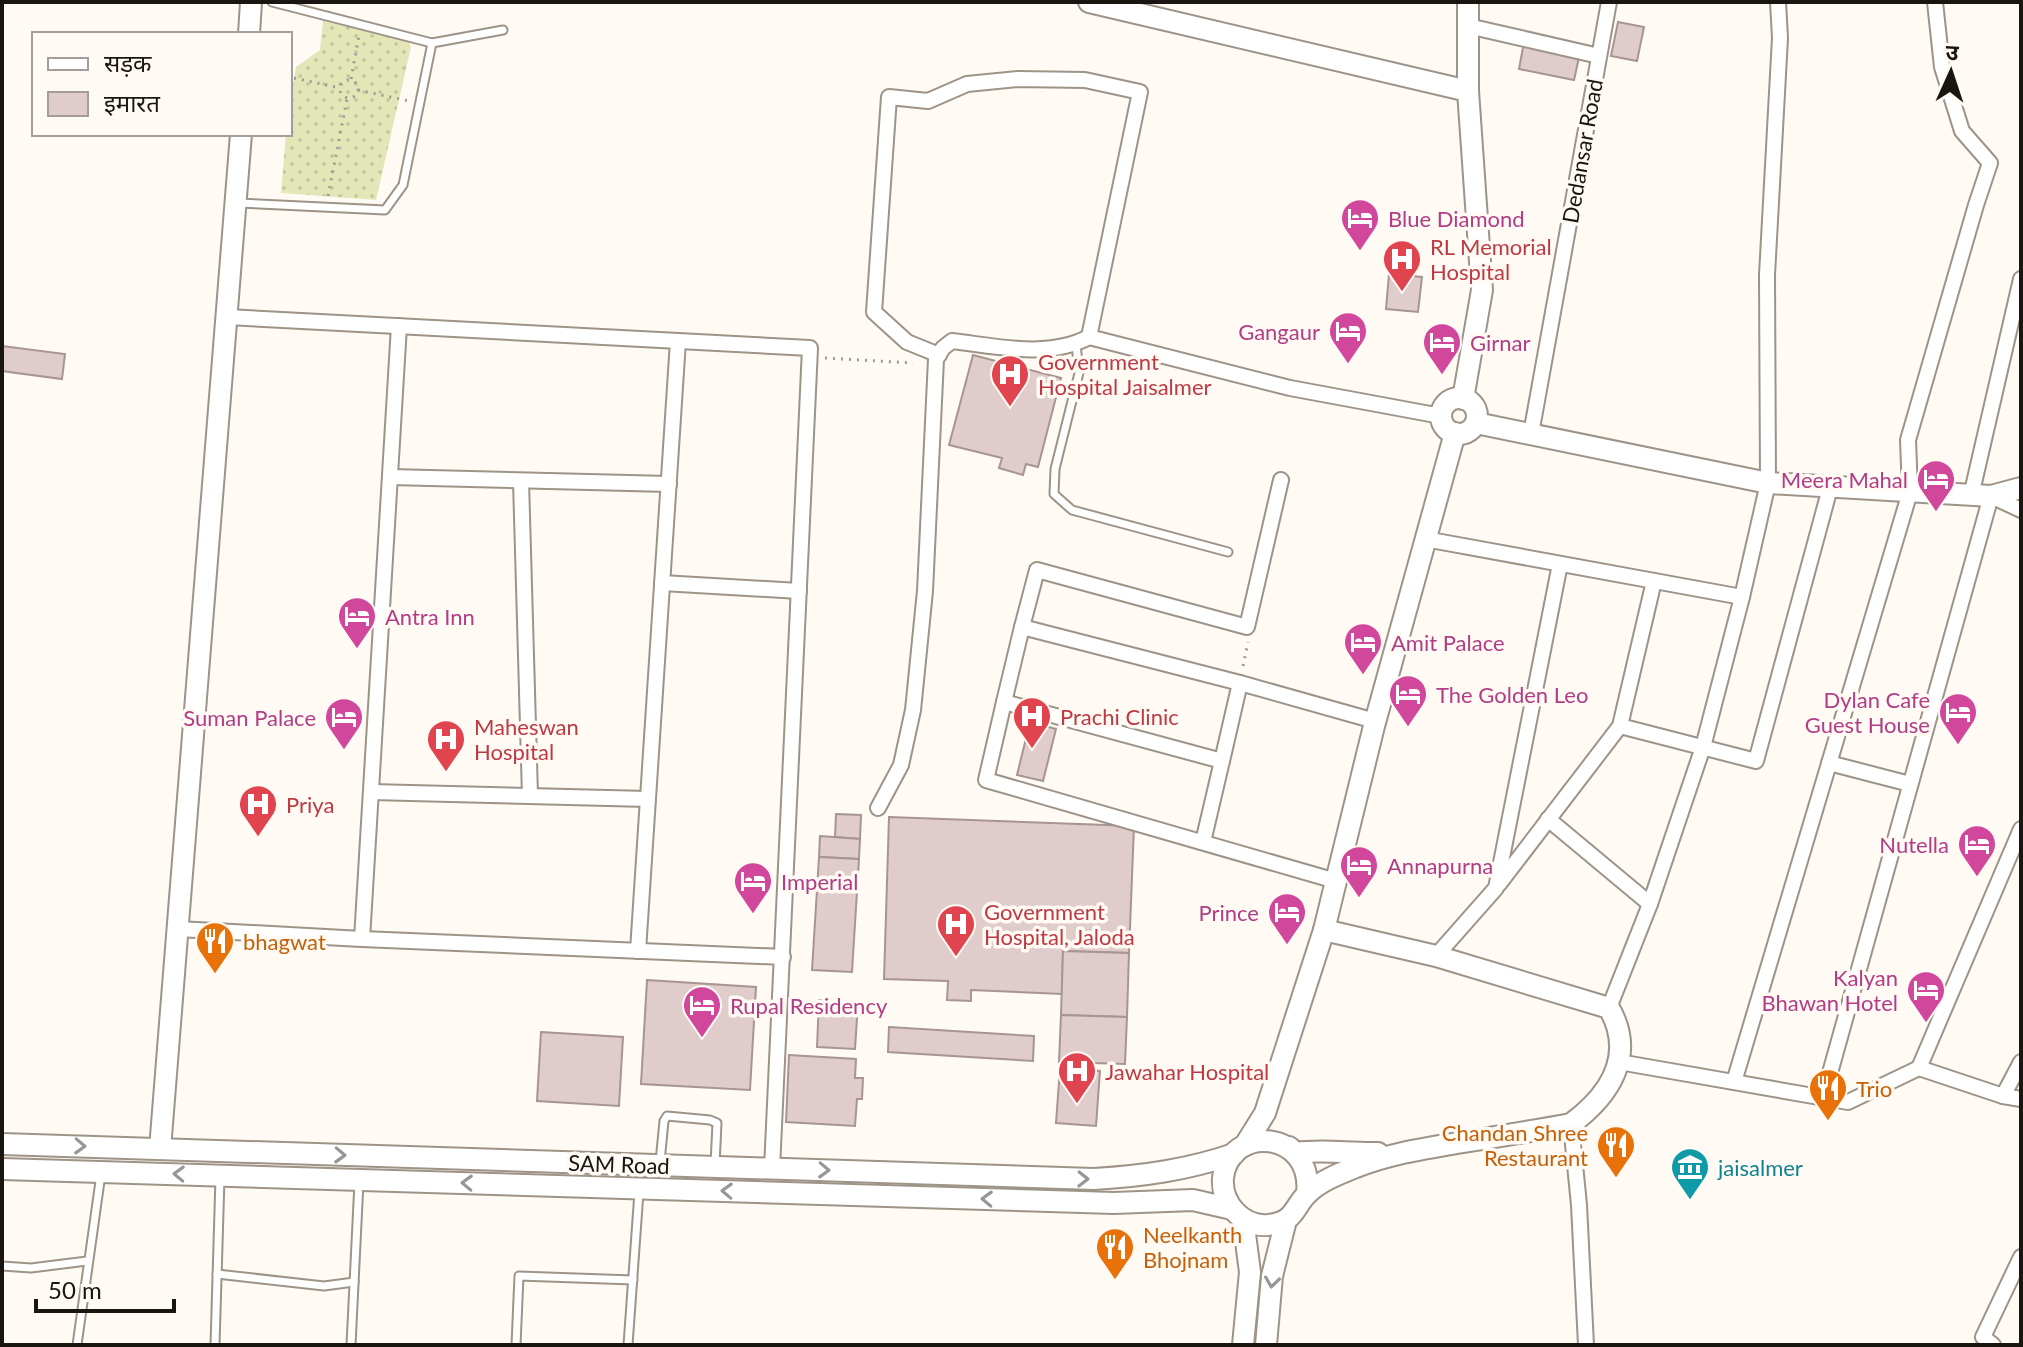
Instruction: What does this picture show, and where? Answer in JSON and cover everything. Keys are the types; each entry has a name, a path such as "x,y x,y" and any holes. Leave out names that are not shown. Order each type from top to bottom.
{"main road":[{"path":"249,32 251,2"},
{"path":"1089,2 1468,91"},
{"path":"1463,399 1482,290 1468,91 1468,2"},
{"path":"160,1149 241,136"},
{"path":"1463,399 1473,406 1477,417 1476,423 1467,432 1455,433 1443,424 1441,416 1448,402 1463,399"},
{"path":"1476,423 1768,483 1981,496 2021,488"},
{"path":"1243,1345 1250,1272 1238,1214 1223,1187 1223,1175 1265,1113 1324,930 1375,721 1455,433"},
{"path":"1307,1194 1357,1166 1406,1152 1571,1124 1591,1109 1607,1089 1619,1062 1621,1040 1609,1008 1436,956 1324,930"},
{"path":"2,1169 1114,1203 1193,1200 1267,1225 1286,1220 1300,1207 1307,1194 1308,1179 1305,1165 1296,1153 1273,1135 1267,1126 1265,1113"},
{"path":"1239,1150 1271,1140 1296,1153 1317,1150 1352,1154 1406,1152"},
{"name":"SAM Road","path":"2,1144 1094,1179 1144,1176 1191,1168 1239,1150"},
{"path":"1266,1345 1272,1276 1286,1220"}],"street":[{"name":"Dedansar Road","path":"1531,434 1609,2"},
{"path":"1609,1008 1650,904 1703,747 1768,483 1767,275 1780,38 1778,2 1771,2"},
{"path":"1734,1082 1910,492 1908,440 1990,163 1962,131 1942,67 1935,2"},
{"name":"Dedansar Road","path":"1468,26 1599,56"},
{"path":"937,360 907,342 874,312 889,97 928,101 967,84 1018,79 1085,80 1140,92 1082,341"},
{"path":"1823,1098 1910,784 1981,496 2021,279"},
{"path":"227,317 810,348 772,1169"},
{"path":"362,939 399,326"},
{"path":"638,951 678,341"},
{"path":"878,808 901,765 913,710 925,591 937,360 952,341 1027,350 1082,341 1290,388 1441,416"},
{"path":"390,477 669,484"},
{"path":"1281,480 1247,627 1037,570 986,780 1336,881"},
{"path":"521,481 530,796"},
{"path":"1620,726 1756,761 1830,488"},
{"path":"1981,496 2021,510"},
{"path":"1425,539 1742,597"},
{"path":"1496,888 1560,564"},
{"path":"1436,956 1496,888 1620,726 1654,581"},
{"path":"662,583 799,591"},
{"path":"1022,627 1375,721"},
{"path":"1203,842 1240,683"},
{"path":"1004,702 1222,761"},
{"path":"1829,763 1910,784"},
{"path":"371,792 648,799"},
{"path":"1548,819 1650,904"},
{"path":"1619,1062 1848,1102 1919,1068 2021,829"},
{"path":"178,929 783,957"},
{"path":"2003,1096 2021,1062"},
{"path":"1919,1068 2021,1099"},
{"path":"1571,1124 1579,1205 1586,1345"},
{"path":"1993,1345 1983,1337 2021,1257"}],"lane":[{"path":"272,2 432,43 503,30"},
{"path":"236,203 385,210 403,185 432,43"},
{"path":"1082,341 1079,373 1055,469 1054,494 1072,510 1228,552"},
{"path":"660,1165 667,1116 717,1123 715,1167"},
{"path":"77,1345 102,1172"},
{"path":"215,1345 220,1176"},
{"path":"351,1345 359,1180"},
{"path":"628,1345 640,1188"},
{"path":"2,1266 31,1268 87,1261"},
{"path":"217,1274 324,1286 354,1282"},
{"path":"516,1345 519,1276 633,1280"}],"path":[{"path":"351,80 362,24"},
{"path":"294,78 340,88"},
{"path":"351,80 358,90 353,98 347,99 342,96 340,88 345,81 351,80"},
{"path":"358,90 420,103"},
{"path":"326,207 347,99"},
{"path":"809,358 937,360"},
{"path":"1240,683 1250,635 1247,627"}],"green space":[{"path":"323,21 407,40 411,47 376,200 281,193 286,136 292,136 292,90 296,67 320,50"}],"building":[{"path":"1618,22 1644,27 1637,61 1611,56"},
{"path":"1524,42 1580,53 1574,80 1519,69"},
{"path":"1389,274 1422,277 1418,312 1386,309"},
{"path":"2,346 65,354 62,379 2,371"},
{"path":"973,355 1061,378 1038,467 1026,464 1023,475 999,468 1002,458 949,445"},
{"path":"1030,722 1056,729 1043,781 1017,775"},
{"path":"836,814 861,815 860,839 835,837"},
{"path":"889,817 1134,826 1129,953 1063,951 1062,994 971,990 971,1001 947,1000 948,981 884,979"},
{"path":"820,836 860,839 859,859 819,857"},
{"path":"819,857 859,859 852,972 812,970"},
{"path":"1063,951 1129,953 1127,1017 1061,1015"},
{"path":"647,980 756,987 750,1090 641,1084"},
{"path":"819,1000 858,1003 855,1049 817,1047"},
{"path":"1061,1015 1127,1017 1125,1064 1059,1062"},
{"path":"889,1027 1034,1036 1033,1061 888,1052"},
{"path":"541,1032 623,1037 619,1106 537,1101"},
{"path":"789,1055 856,1059 855,1078 863,1078 862,1099 857,1099 855,1126 786,1122"},
{"path":"1060,1068 1100,1071 1096,1126 1056,1123"}],"place":[{"name":"Blue Diamond","path":"1360,252"},
{"name":"RL Memorial Hospital","path":"1402,293"},
{"name":"Gangaur","path":"1348,365"},
{"name":"Girnar","path":"1442,376"},
{"name":"Government Hospital Jaisalmer","path":"1010,408"},
{"name":"Meera Mahal","path":"1936,513"},
{"name":"Antra Inn","path":"357,650"},
{"name":"Amit Palace","path":"1363,676"},
{"name":"The Golden Leo","path":"1408,728"},
{"name":"Dylan Cafe Guest House","path":"1958,746"},
{"name":"Prachi Clinic","path":"1032,750"},
{"name":"Suman Palace","path":"344,751"},
{"name":"Maheswan Hospital","path":"446,773"},
{"name":"Priya","path":"258,838"},
{"name":"Nutella","path":"1977,878"},
{"name":"Annapurna","path":"1359,899"},
{"name":"Imperial","path":"753,915"},
{"name":"Prince","path":"1287,946"},
{"name":"Government Hospital, Jaloda","path":"956,958"},
{"name":"bhagwat","path":"215,975"},
{"name":"Kalyan Bhawan Hotel","path":"1926,1024"},
{"name":"Rupal Residency","path":"702,1039"},
{"name":"Jawahar Hospital","path":"1077,1105"},
{"name":"Trio","path":"1828,1122"},
{"name":"Chandan Shree Restaurant","path":"1616,1179"},
{"name":"jaisalmer","path":"1690,1201"},
{"name":"Neelkanth Bhojnam","path":"1115,1281"}]}
